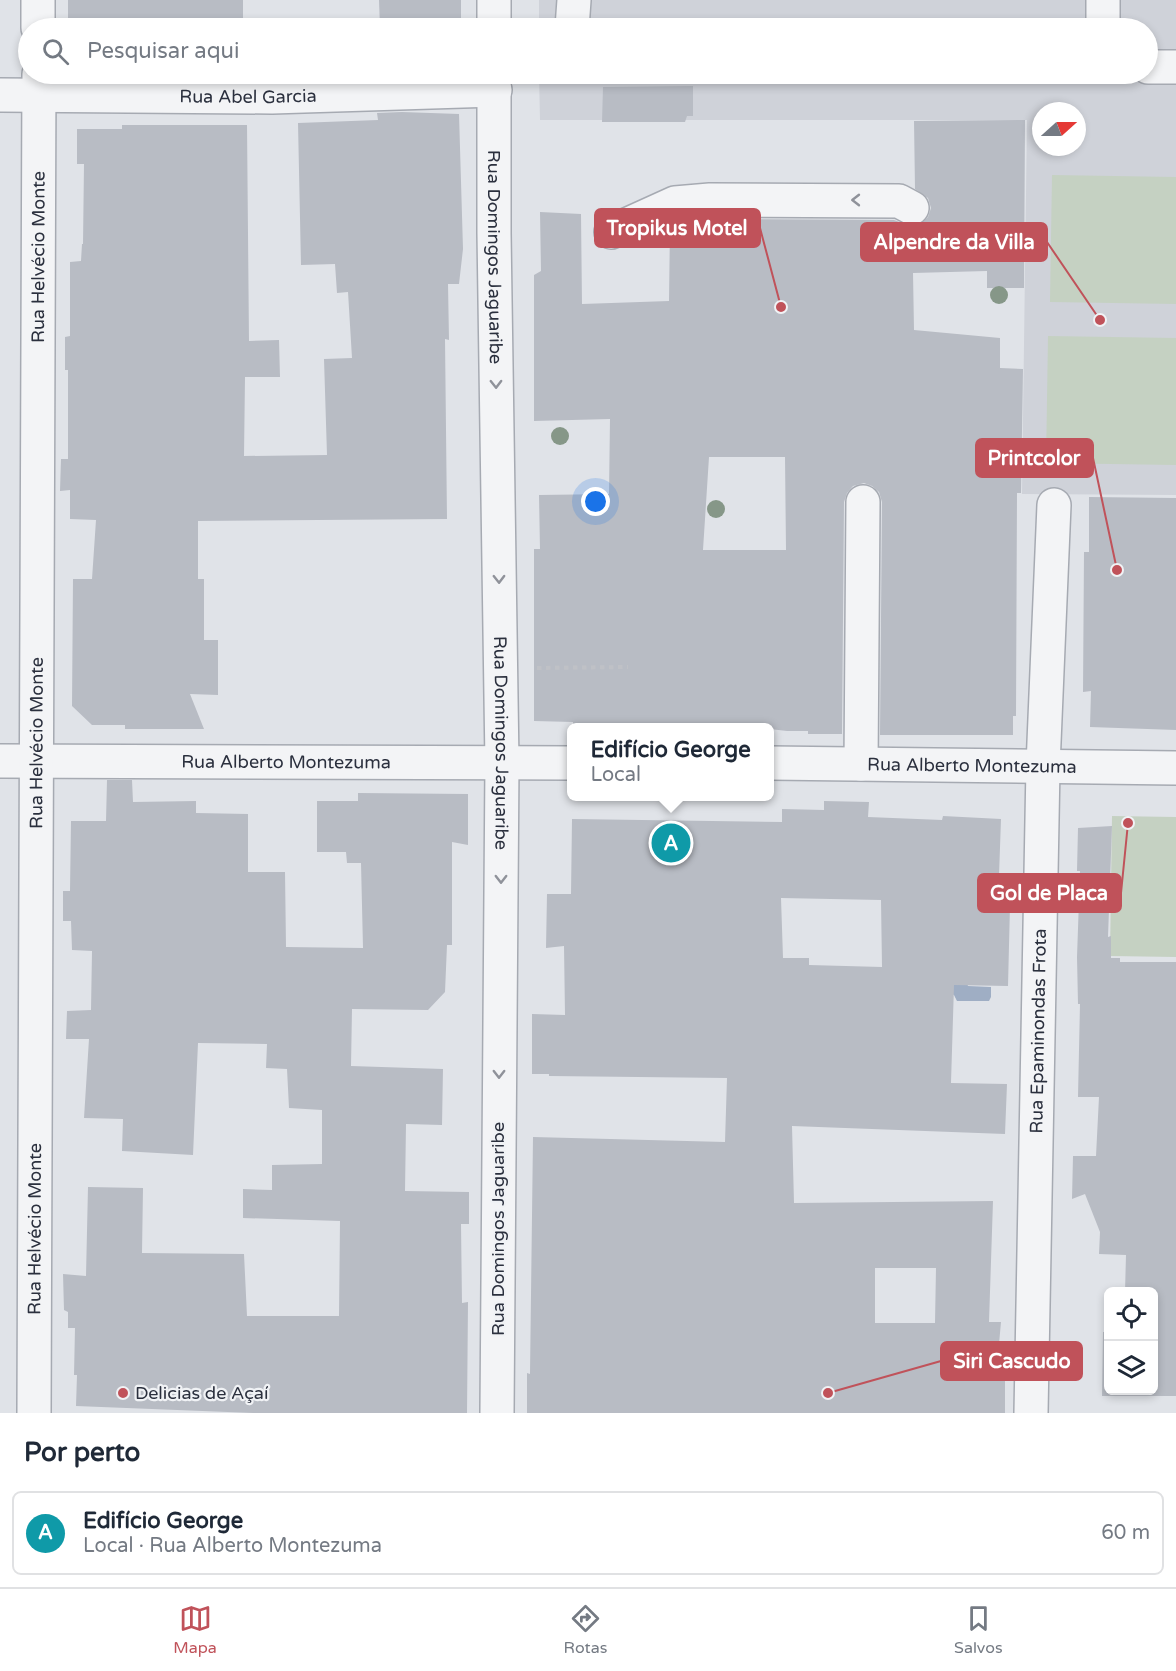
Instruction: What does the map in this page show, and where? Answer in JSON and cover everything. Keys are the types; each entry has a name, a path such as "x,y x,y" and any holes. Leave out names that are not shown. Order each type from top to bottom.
{"street":[{"path":"38,0 38,18"},
{"path":"494,0 494,18"},
{"path":"573,18 574,0"},
{"path":"1102,18 1103,0"},
{"path":"1158,67 1176,67"},
{"name":"Rua Abel Garcia","path":"0,95 39,84 272,97 464,84"},
{"name":"Rua Helvécio Monte","path":"34,1413 39,84"},
{"name":"Rua Domingos Jaguaribe","path":"494,84 501,763 497,1413"},
{"path":"611,232 675,203 710,200 899,201 912,208"},
{"path":"861,764 863,502"},
{"name":"Rua Epaminondas Frota","path":"1031,1413 1043,766 1054,505"},
{"name":"Rua Alberto Montezuma","path":"0,761 567,763"},
{"name":"Rua Alberto Montezuma","path":"774,763 1176,768"}],"path":[{"path":"500,669 628,667"}],"shaded area":[{"path":"539,0 1176,0 1176,495 1022,494 1027,120 540,120 539,84 1158,84 1158,18 539,18"}],"green space":[{"path":"1052,175 1176,177 1176,304 1050,302"},
{"path":"1048,336 1176,338 1176,465 1046,463"},
{"path":"1112,816 1176,817 1176,957 1110,956"}],"water":[{"path":"963,972 968,986 991,987 989,1001 957,1001 954,995 949,993 949,978"}],"building":[{"path":"68,0 243,0 243,18 68,18"},
{"path":"379,0 461,0 461,18 380,18"},
{"path":"693,86 693,116 687,116 685,122 602,122 603,87"},
{"path":"377,113 459,114 463,249 459,284 448,284 449,340 445,339 447,519 198,521 198,579 204,579 204,640 218,640 218,695 190,694 204,729 125,729 125,725 92,725 72,706 73,579 92,579 96,520 70,519 70,490 60,491 61,459 68,459 68,370 65,370 65,337 70,336 70,262 81,261 83,244 84,164 77,164 77,129 122,129 122,125 247,125 249,341 279,340 280,377 245,377 244,456 327,455 324,359 352,358 348,292 337,293 335,264 301,265 298,123 378,120"},
{"path":"1025,120 1024,288 987,288 987,271 913,273 914,330 1000,338 1000,368 1023,369 1021,493 1017,493 1016,716 1013,716 1013,735 880,735 882,502 879,492 864,483 853,486 844,502 842,734 808,734 808,731 774,729 774,723 534,721 534,549 540,549 539,495 609,494 610,419 534,421 534,275 541,271 540,212 581,214 582,304 669,301 670,226 680,221 711,219 894,220 913,227 921,224 928,217 931,208 928,198 915,189 914,121","holes":["709,457 785,457 786,550 703,550"]},
{"path":"1089,497 1176,498 1176,730 1090,727 1091,691 1083,692 1084,552 1089,552"},
{"path":"107,780 132,780 133,802 196,801 196,813 248,814 248,872 285,872 286,947 363,948 361,863 347,863 346,852 317,852 317,801 358,801 358,793 468,794 468,845 452,842 452,945 447,945 445,992 428,1010 352,1009 351,1066 443,1069 442,1125 406,1124 405,1191 469,1192 469,1224 461,1224 462,1303 468,1302 467,1413 253,1413 76,1406 75,1328 68,1328 68,1312 64,1310 63,1274 86,1276 88,1187 143,1188 142,1253 244,1254 247,1316 339,1316 340,1221 243,1218 243,1189 272,1190 272,1165 322,1164 322,1110 289,1108 287,1069 266,1068 267,1044 198,1043 193,1155 122,1151 123,1119 84,1118 89,1039 66,1039 67,1011 91,1010 92,951 72,950 71,921 63,921 63,891 70,891 71,821 106,821"},
{"path":"824,801 869,802 868,817 942,820 943,816 1001,819 998,904 1010,905 1008,986 954,985 951,1083 1007,1084 1005,1134 792,1126 794,1203 993,1201 989,1322 1001,1322 998,1355 1005,1355 1005,1413 527,1413 527,1373 530,1374 533,1137 725,1142 727,1078 532,1074 532,1014 565,1015 564,946 546,948 547,894 571,894 572,819 782,822 782,809 824,810","holes":["781,898 881,900 882,967 809,965 809,958 783,958","875,1268 936,1268 935,1323 875,1323"]},
{"path":"1112,826 1108,937 1111,936 1111,958 1120,958 1120,962 1176,962 1176,1396 1102,1396 1103,1332 1104,1395 1158,1395 1158,1287 1125,1287 1126,1255 1099,1254 1100,1232 1085,1194 1072,1199 1073,1156 1096,1156 1099,1097 1078,1097 1080,1004 1078,1004 1077,957 1080,871 1077,871 1078,828"}],"place":[{"name":"Tropikus Motel","path":"781,307"},
{"name":"Alpendre da Villa","path":"1100,320"},
{"name":"Printcolor","path":"1117,570"},
{"name":"Gol de Placa","path":"1128,823"},
{"name":"Edifício George","path":"671,843"},
{"name":"Delicias de Açaí","path":"123,1393"},
{"name":"Siri Cascudo","path":"828,1393"}]}
